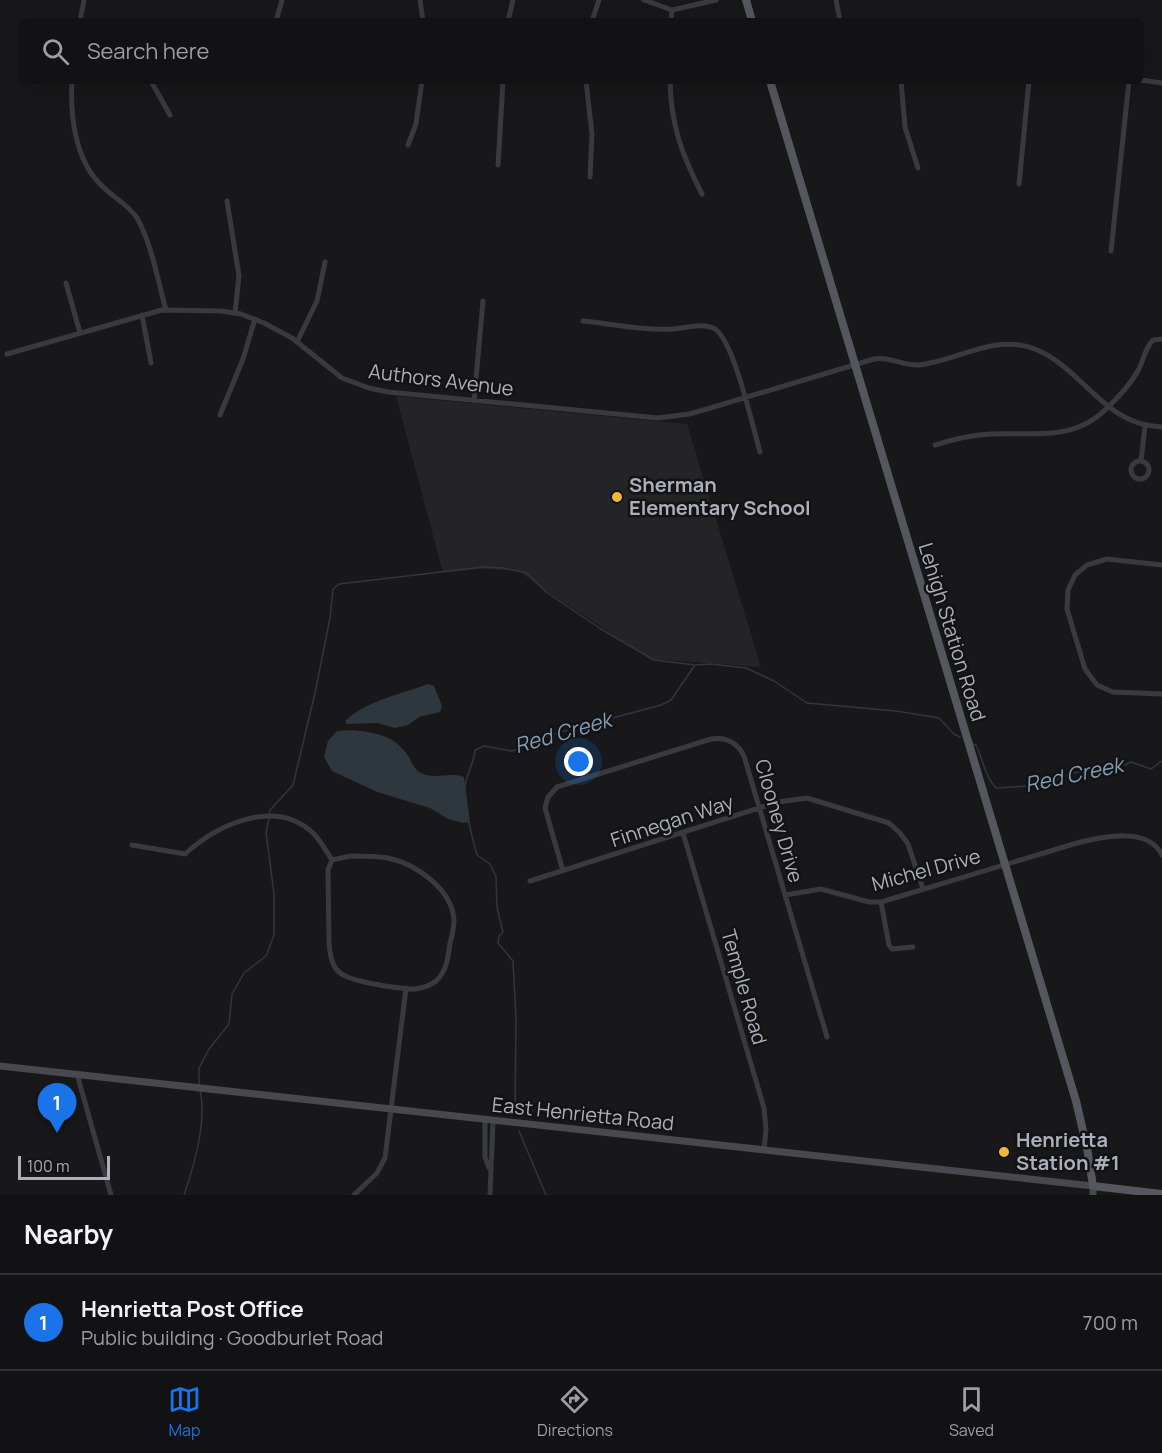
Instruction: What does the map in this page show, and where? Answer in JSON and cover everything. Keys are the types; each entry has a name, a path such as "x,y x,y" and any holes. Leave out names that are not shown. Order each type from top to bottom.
{"main road":[{"path":"746,0 751,18"},
{"name":"Lehigh Station Road","path":"771,84 1076,1101 1086,1143 1093,1191"},
{"name":"East Henrietta Road","path":"0,1065 764,1150 1093,1191 1162,1194"}],"street":[{"path":"81,18 84,0"},
{"path":"277,18 282,0"},
{"path":"420,0 423,18"},
{"path":"509,18 513,0"},
{"path":"593,18 599,0"},
{"path":"644,0 672,10 716,0"},
{"path":"836,0 839,18"},
{"path":"671,18 672,10"},
{"path":"1144,80 1162,83"},
{"path":"72,84 72,115 85,162 100,184 121,200 137,219 166,310"},
{"path":"153,84 170,116"},
{"path":"408,145 416,124 422,84"},
{"path":"498,165 503,84"},
{"path":"586,84 592,134 590,177"},
{"path":"670,84 672,109 680,147 702,194"},
{"path":"901,84 905,127 918,168"},
{"path":"1019,184 1029,84"},
{"path":"1111,251 1129,84"},
{"path":"226,201 238,276 235,313"},
{"path":"297,342 317,301 325,262"},
{"path":"66,283 80,333"},
{"path":"474,401 483,301"},
{"name":"Authors Avenue","path":"7,354 142,315 166,310 207,310 235,313 255,319 297,342 333,372 352,383 388,392 658,418 689,414 879,358 920,365 993,345 1021,345 1038,350 1054,360 1109,407 1127,419 1145,426"},
{"path":"142,315 152,363"},
{"path":"220,415 243,359 255,319"},
{"path":"583,321 658,329 703,326 714,328 722,336 727,346 760,452"},
{"path":"936,445 979,435 1050,434 1072,431 1091,422 1109,407 1138,370 1149,345 1153,340 1162,339"},
{"path":"1141,461 1145,426 1162,427"},
{"path":"1162,565 1107,559 1087,564 1075,575 1068,590 1067,609 1085,669 1097,685 1113,692 1162,693"},
{"name":"Clooney Drive","path":"563,871 545,808 551,794 561,785 711,739 723,739 736,744 742,752 760,808 827,1037"},
{"name":"Finnegan Way","path":"530,882 760,808 795,798 807,798 889,823 908,844 923,889"},
{"path":"132,845 185,854 218,830 234,823 268,817 290,820 311,831 332,860"},
{"name":"Temple Road","path":"682,833 764,1108 766,1130 764,1150"},
{"name":"Michel Drive","path":"784,895 821,890 869,902 881,902 1077,843 1110,837 1150,840 1162,855"},
{"path":"351,856 400,861 426,876 446,896 454,921 444,970 438,978 428,986 414,989 355,981 340,974 335,967 329,943 328,870 332,860 351,856"},
{"path":"881,902 889,945 892,949 914,947"},
{"path":"354,1195 377,1173 385,1158 406,988"},
{"path":"77,1074 111,1195"},
{"path":"489,1120 493,1158 490,1170 490,1195"}],"shaded area":[{"path":"396,396 687,424 761,667 650,659 518,570 479,569 443,573"},
{"path":"428,684 434,686 442,706 440,712 419,717 408,725 395,728 377,723 347,724 345,721 373,703"},
{"path":"352,730 374,733 395,742 406,753 417,770 425,775 464,777 470,822 463,823 448,819 430,808 377,792 332,771 324,757 328,741 337,731"}],"waterway":[{"path":"269,814 293,785 315,693 330,618 333,589 339,584 483,567 527,573 546,592 601,629 654,660 695,665"},
{"name":"Red Creek","path":"515,1114 516,1017 513,961 498,943 499,936 503,932 497,908 496,877 490,864 477,855 465,802 465,786 475,750 484,746 512,751 560,732 661,705 671,700 695,665 711,664 746,668 774,681 807,703 896,711 939,718 954,734 960,737"},
{"name":"Red Creek","path":"973,744 976,745 992,784 996,788 1047,785 1073,773 1098,767 1125,765 1131,762 1151,769 1162,761"},
{"path":"199,1085 199,1068 209,1049 229,1024 232,994 244,973 266,956 274,935 274,894 266,832 269,819"},
{"path":"184,1195 201,1129 200,1090"},
{"name":"Red Creek","path":"519,1131 546,1195"}],"place":[{"name":"Sherman Elementary School","path":"617,497"},
{"name":"Henrietta Post Office","path":"57,1133"},
{"name":"Henrietta Station #1","path":"1004,1152"}]}
